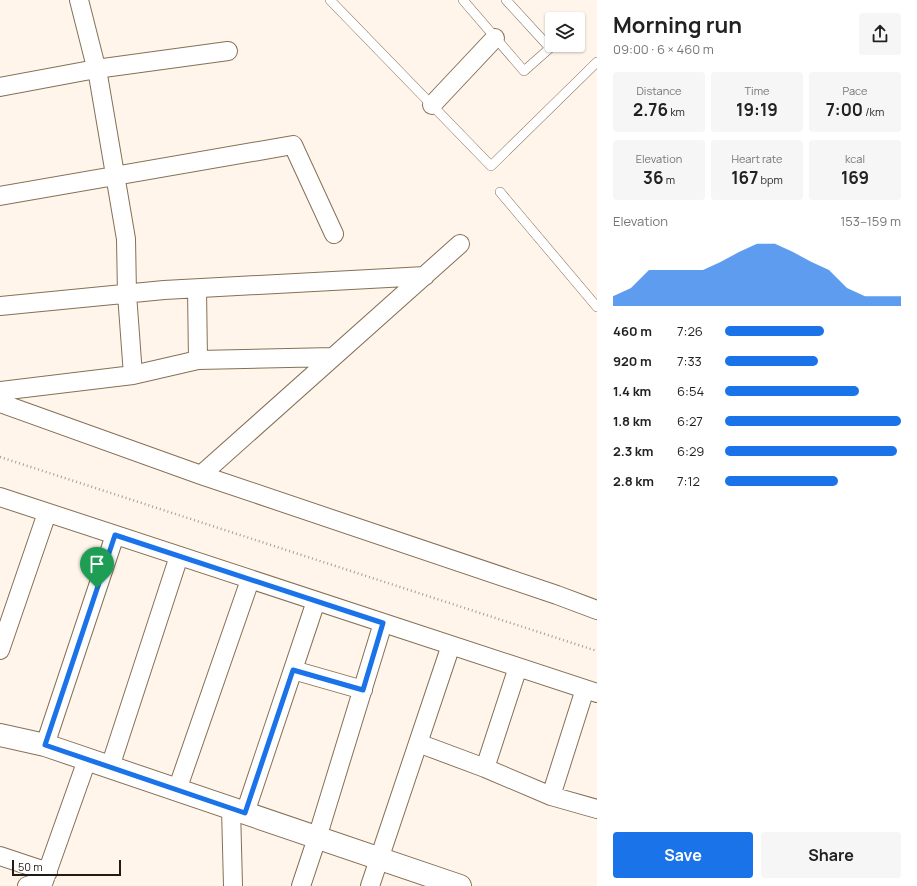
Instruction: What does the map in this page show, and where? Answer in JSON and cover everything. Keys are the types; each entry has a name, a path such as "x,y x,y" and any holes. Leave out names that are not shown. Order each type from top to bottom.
{"street":[{"path":"79,0 96,69 126,239 127,294 133,375"},
{"path":"432,105 495,38"},
{"path":"0,87 96,69 228,51"},
{"path":"0,196 293,145 334,234"},
{"path":"201,475 460,244"},
{"path":"0,306 197,289 425,276"},
{"path":"197,289 198,360"},
{"path":"0,391 133,375 198,360 334,357"},
{"path":"0,404 201,475 557,595 597,610"},
{"path":"0,497 591,691 551,796"},
{"path":"0,650 47,513"},
{"path":"45,745 115,535"},
{"path":"110,767 180,556"},
{"path":"177,790 250,580"},
{"path":"233,886 238,811 293,670 316,601"},
{"path":"301,886 383,623"},
{"path":"370,886 451,645"},
{"path":"485,768 518,667"},
{"path":"293,670 363,690"},
{"path":"0,735 45,745 460,886"},
{"path":"418,743 485,768 551,796 597,809"},
{"path":"27,886 44,881 87,760"},
{"path":"0,856 48,872"}],"lane":[{"path":"330,0 491,166 597,62"},
{"path":"463,0 524,71 550,48 506,0"},
{"path":"500,192 597,307"}],"path":[{"path":"0,457 597,651"}],"route":[{"path":"115,535 383,623 363,690 293,670 245,813 45,745 97,588 115,535"}]}
